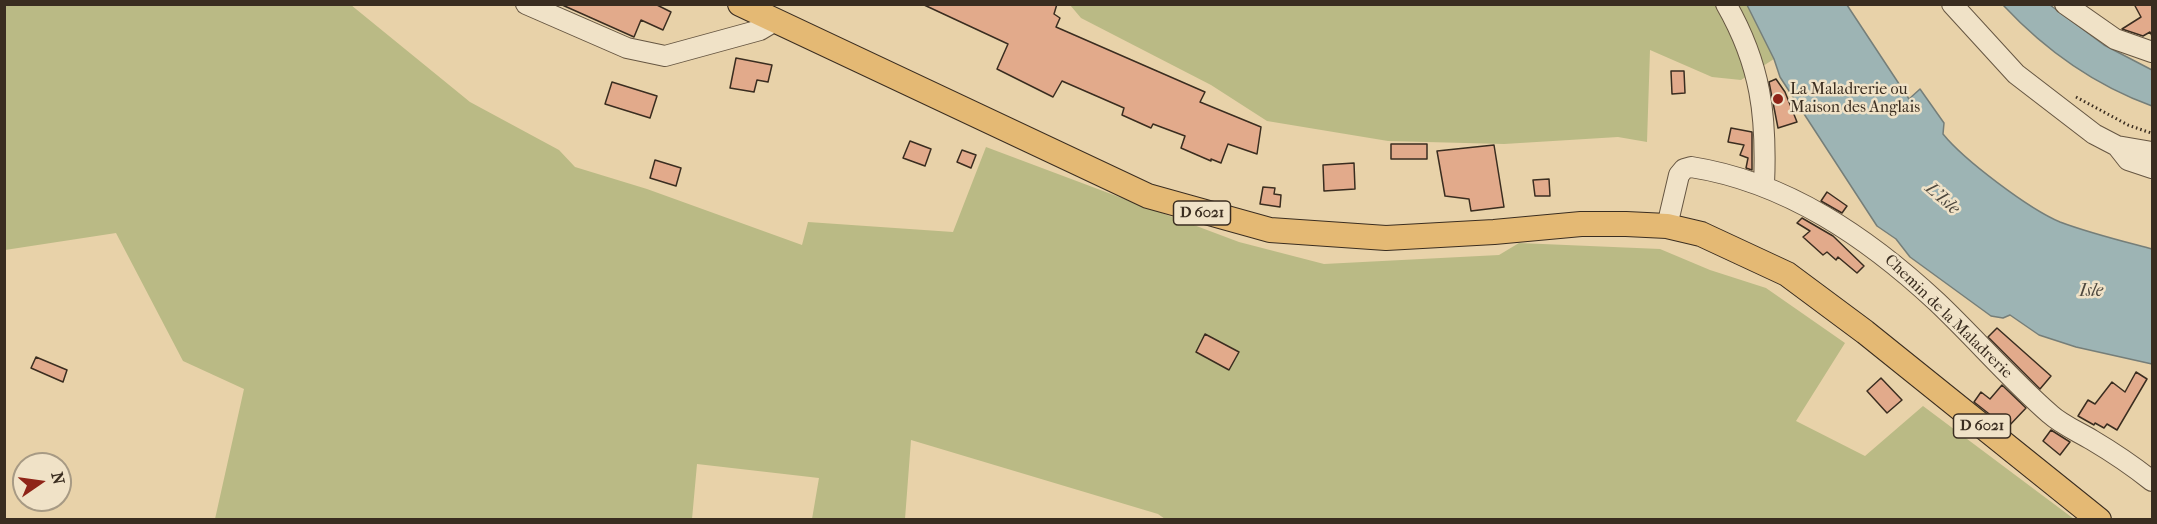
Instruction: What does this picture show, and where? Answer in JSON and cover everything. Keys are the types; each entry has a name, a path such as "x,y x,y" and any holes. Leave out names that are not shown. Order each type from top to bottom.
{"main road":[{"name":"D 6021","path":"740,4 1148,196 1270,230 1386,238 1581,224 1666,226 1701,234 1786,274 1865,332 2099,519"}],"street":[{"path":"526,4 627,48 665,56 760,30 775,21"},
{"path":"1726,4 1752,57 1764,107 1764,185"},
{"path":"1952,4 2016,74 2094,134 2118,146 2152,152"},
{"path":"2065,4 2115,39 2152,52"},
{"path":"2118,146 2128,160 2152,168"},
{"name":"Chemin de la Maladrerie","path":"1666,226 1679,175 1684,169 1691,167 1715,170 1764,185 1797,201 1882,254 1939,304 2005,373 2053,417 2122,458 2152,481"}],"path":[{"path":"2068,92 2128,125 2152,134"}],"green space":[{"path":"5,5 351,5 470,102 559,150 575,167 647,189 802,245 808,222 953,232 986,147 1239,242 1324,264 1499,255 1519,243 1660,249 1710,270 1766,288 1845,343 1796,421 1865,456 1923,406 2074,519 1165,519 1158,514 911,440 905,519 812,519 819,478 697,464 692,519 215,519 244,389 183,361 116,233 5,250"},
{"path":"1070,5 1747,5 1774,59 1741,80 1712,77 1650,50 1647,142 1618,137 1504,144 1388,141 1267,121 1211,85 1081,18"}],"water":[{"name":"Isle","path":"1747,5 1847,5 1909,99 1920,89 1944,123 1943,134 1981,170 2047,216 2094,233 2152,249 2152,364 2076,347 2039,335 2010,315 2003,318 1991,316 1910,257 1896,239 1877,226 1780,77 1774,59"},
{"path":"2003,5 2050,5 2104,45 2152,70 2152,106 2090,77 2036,37"}],"building":[{"path":"560,4 655,4 671,12 663,30 641,20 634,37"},
{"path":"922,4 1057,4 1054,14 1060,18 1056,27 1205,92 1200,102 1261,127 1257,154 1228,144 1221,163 1211,159 1211,161 1181,148 1185,136 1153,124 1151,128 1122,115 1124,108 1062,81 1053,97 997,69 1008,44"},
{"path":"2134,4 2152,4 2152,36 2150,32 2143,36 2122,29 2141,17"},
{"path":"736,58 772,65 768,82 757,80 754,92 730,88"},
{"path":"1671,71 1684,71 1685,93 1672,94"},
{"name":"La Maladrerie ou Maison des Anglais","path":"1776,79 1785,92 1797,122 1778,128 1769,82"},
{"path":"612,82 657,96 650,118 605,104"},
{"path":"1731,128 1752,132 1752,170 1746,168 1748,158 1740,155 1744,145 1728,142"},
{"path":"910,141 931,149 925,166 903,158"},
{"path":"1391,144 1427,144 1427,159 1391,159"},
{"path":"1494,145 1504,207 1471,211 1469,199 1445,196 1437,151"},
{"path":"962,150 976,155 971,168 957,162"},
{"path":"655,160 681,168 676,186 650,178"},
{"path":"1354,163 1355,189 1324,191 1323,165"},
{"path":"1549,179 1550,196 1535,196 1533,180"},
{"path":"1263,187 1275,188 1274,194 1281,195 1280,207 1260,204"},
{"path":"1827,192 1847,206 1842,213 1821,201"},
{"path":"1802,218 1833,236 1864,266 1857,273 1838,257 1836,260 1827,252 1823,255 1803,237 1810,231 1797,223"},
{"path":"1997,328 2051,376 2040,389 1988,337"},
{"path":"1205,334 1239,352 1229,370 1196,352"},
{"path":"36,357 67,370 63,382 31,368"},
{"path":"2136,372 2147,379 2117,430 2107,424 2104,428 2095,423 2094,425 2078,416 2088,400 2095,404 2112,382 2125,392"},
{"path":"1881,378 1902,400 1887,413 1867,391"},
{"path":"2002,385 2026,408 2007,428 1974,402 1981,392 1990,399"},
{"path":"2051,430 2070,442 2060,455 2043,441"}],"place":[{"name":"La Maladrerie ou Maison des Anglais","path":"1778,99"}],"water label":[{"name":"L'Isle","path":"1942,199"}]}
